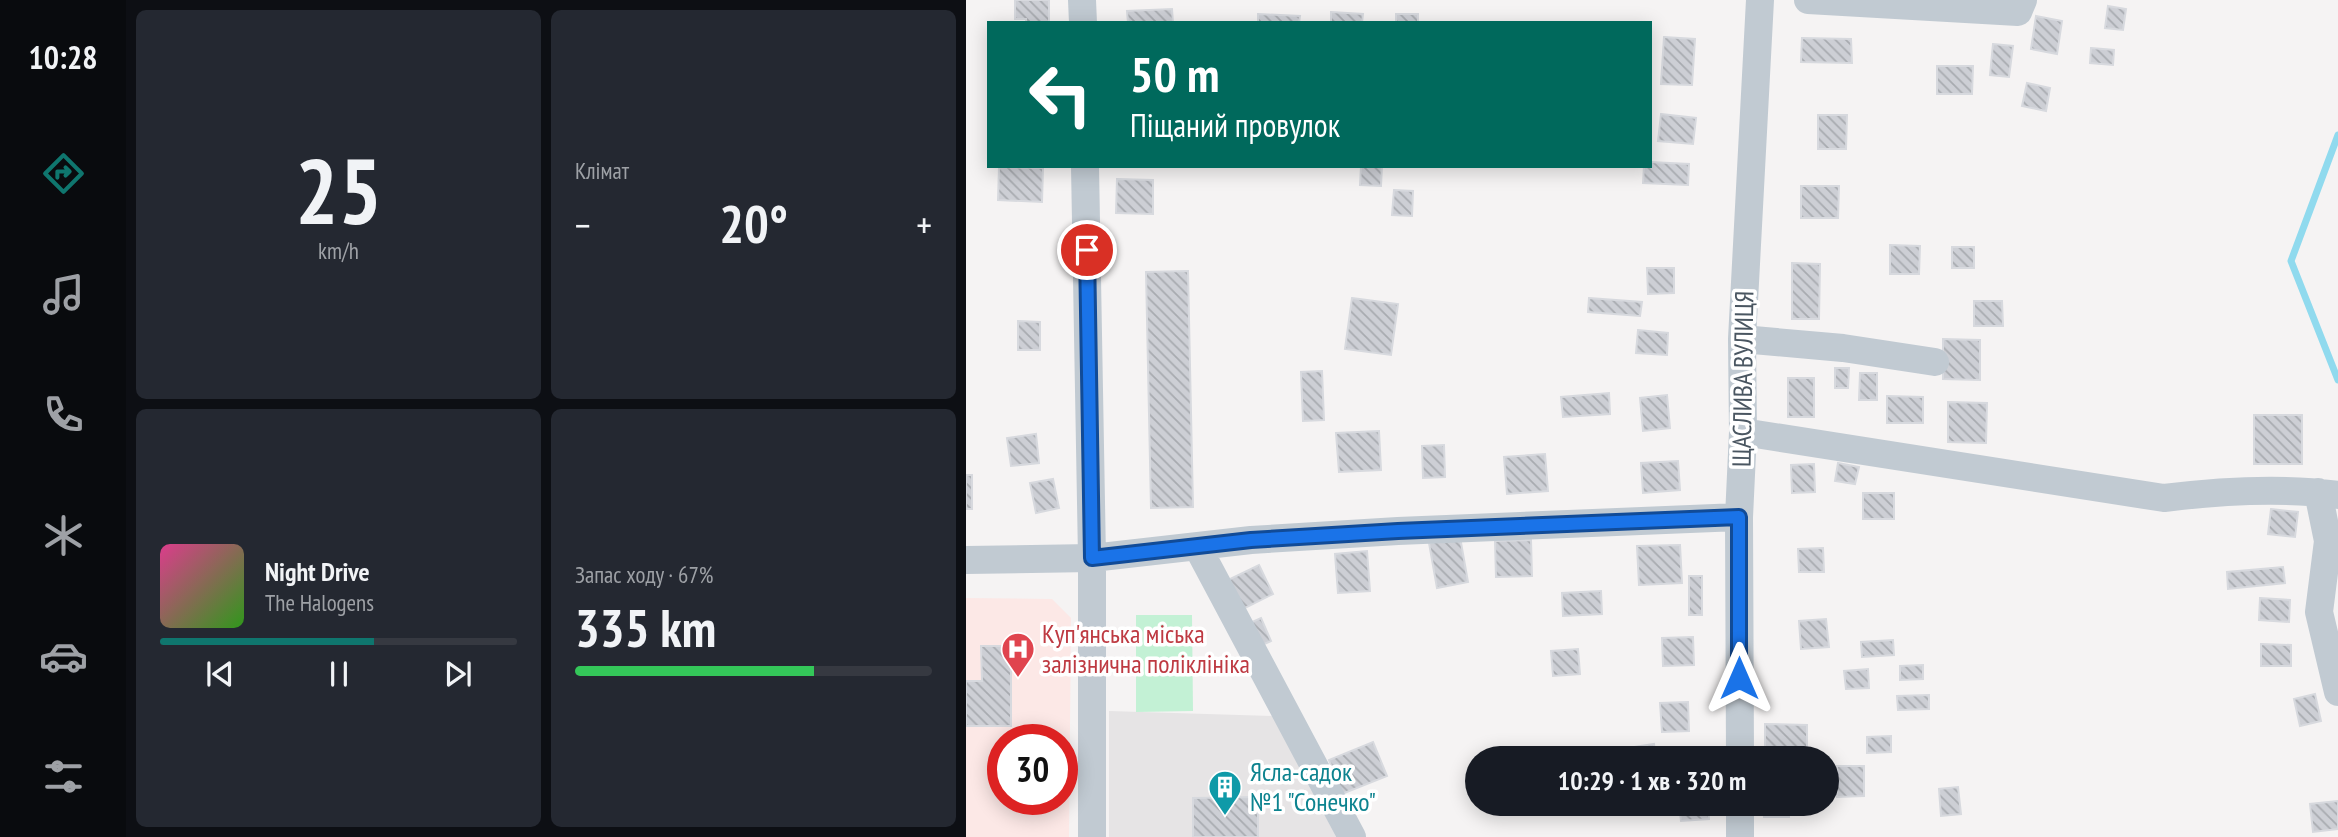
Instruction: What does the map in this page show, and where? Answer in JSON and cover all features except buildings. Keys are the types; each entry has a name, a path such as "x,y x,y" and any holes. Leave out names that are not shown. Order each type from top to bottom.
{"street":[{"path":"1082,0 1083,21"},
{"name":"ЩАСЛИВА ВУЛИЦЯ","path":"1740,746 1739,517 1743,432 1742,339 1760,0"},
{"path":"1808,0 2021,6"},
{"path":"1085,168 1092,558 1091,837"},
{"path":"1742,339 1843,348 1935,362"},
{"path":"1743,432 2164,498 2210,492 2328,494 2328,541 2319,612 2338,692"},
{"path":"966,561 1092,558 1251,540 1398,531 1739,517"},
{"path":"1197,546 1352,837"},
{"path":"1740,816 1740,837"}],"shaded area":[{"name":"Куп'янська міська залізнична поліклініка","path":"966,598 1052,599 1071,618 1070,724 987,724 987,815 1069,815 1069,837 966,837"},
{"path":"1109,711 1275,716 1336,837 1109,837"}],"green space":[{"path":"1136,615 1192,615 1193,711 1136,712"}],"waterway":[{"path":"2338,135 2291,261 2338,380"}],"place":[{"name":"Куп'янська міська залізнична поліклініка","path":"1018,679"},
{"name":"Ясла-садок №1 \"Сонечко\"","path":"1225,817"}],"route":[{"path":"1087,250 1092,558 1251,540 1739,517 1739,678"}]}
